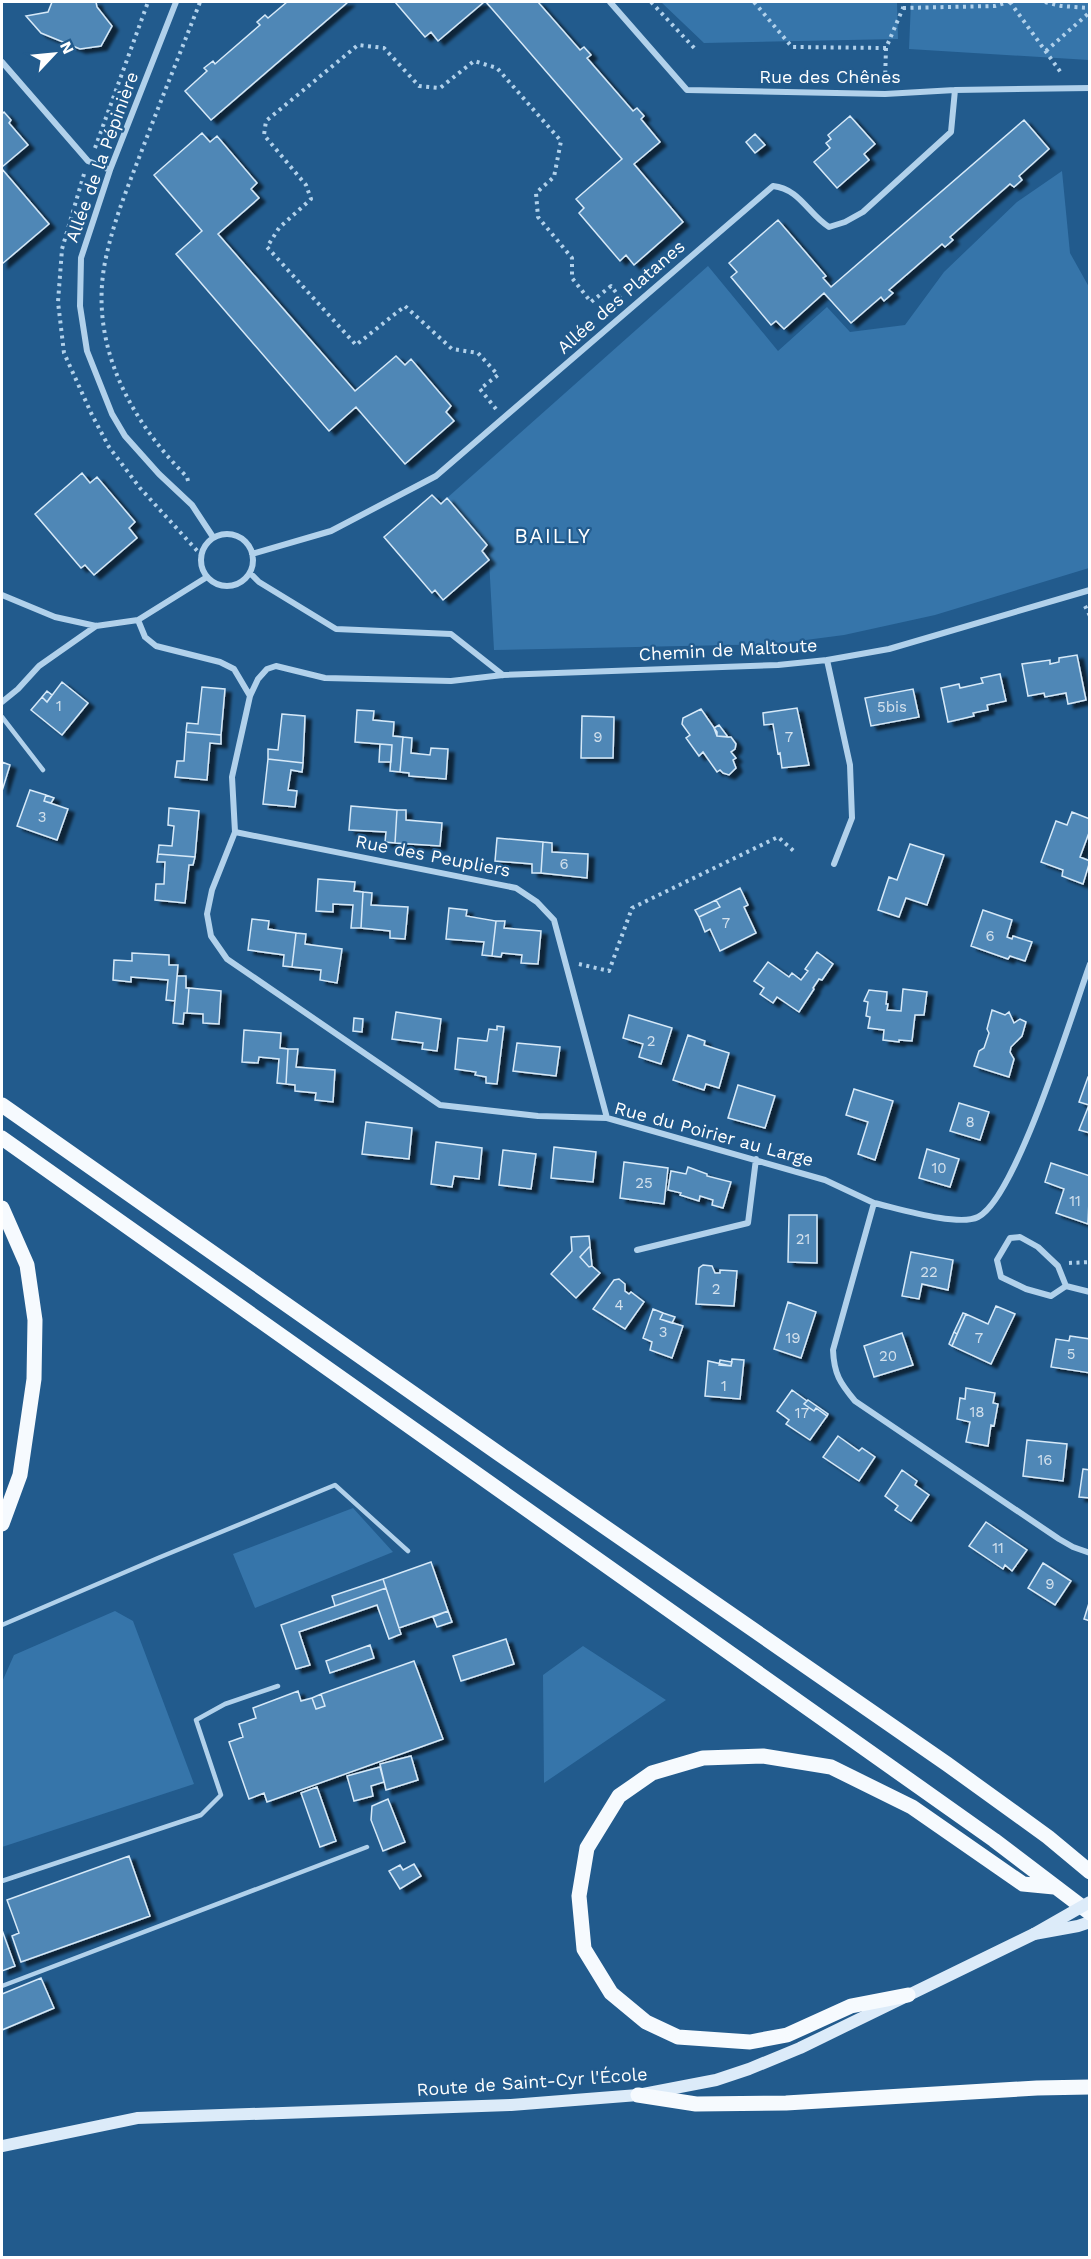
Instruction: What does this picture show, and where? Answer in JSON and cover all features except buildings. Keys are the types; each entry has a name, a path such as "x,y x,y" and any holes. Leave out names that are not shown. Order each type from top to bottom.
{"main road":[{"path":"2,1105 947,1764 1048,1838 1089,1872"},
{"path":"2,1138 994,1840 1089,1913"},
{"path":"2,1208 27,1265 35,1320 34,1378 20,1475 2,1524"},
{"path":"908,1995 851,2006 787,2034 750,2042 678,2037 646,2022 611,1993 584,1949 579,1896 587,1848 619,1796 652,1773 703,1758 763,1756 831,1767 912,1807 1023,1884 1055,1887"},
{"name":"Route de Saint-Cyr l'École","path":"2,2146 137,2118 511,2105 638,2095 716,2080 800,2048 1034,1934 1089,1902"},
{"name":"Route de Saint-Cyr l'École","path":"1034,1934 1089,1922"},
{"path":"638,2095 696,2104 786,2103 1089,2087"}],"street":[{"name":"Allée de la Pépinière","path":"176,2 110,170 81,258 80,306 87,351 112,414 125,436 159,474 192,505 213,537"},
{"name":"Rue des Chênes","path":"610,2 687,90 885,94 955,90 1089,88"},
{"path":"2,62 88,162 110,170"},
{"name":"Allée des Platanes","path":"252,554 331,531 436,476 773,186 784,187 796,195 819,221 829,227 845,222 863,212 951,132 955,90"},
{"path":"230,534 246,542 252,554 253,565 250,573 238,584 221,586 207,578 203,571 201,555 213,537 230,534"},
{"path":"250,573 259,582 336,629 451,634 503,675"},
{"path":"2,595 55,616 96,626 138,620 207,578"},
{"name":"Chemin de Maltoute","path":"250,696 258,679 267,669 276,666 325,678 451,681 503,675 778,665 827,660 889,649 923,640 1089,590"},
{"path":"138,620 145,638 156,646 219,662 234,669 250,696"},
{"path":"2,702 18,689 39,666 96,626"},
{"path":"827,660 850,765 852,818 834,864"},
{"name":"Rue du Poirier au Large","path":"250,696 232,777 235,832 212,890 207,914 211,936 227,959 440,1106 538,1116 607,1119 825,1180 874,1203 933,1217 963,1220 978,1217 992,1206 1004,1188 1035,1119 1089,963"},
{"name":"Rue des Peupliers","path":"235,832 516,888 537,902 554,920 607,1119"},
{"path":"637,1250 748,1223 756,1159"},
{"path":"874,1203 833,1350 834,1366 841,1383 855,1401 1059,1539 1089,1553"},
{"path":"1066,1286 1058,1266 1038,1247 1020,1237 1010,1238 997,1260 1001,1277 1026,1289 1051,1296 1066,1286 1089,1292"}],"lane":[{"path":"2,717 43,770"},
{"path":"2,1625 335,1485 408,1551"},
{"path":"2,1881 201,1815 221,1795 196,1720 225,1704 278,1686"},
{"path":"2,1986 367,1847"}],"path":[{"path":"148,2 100,138 88,162 62,249 58,302 64,353 109,447 141,488 201,555"},
{"path":"192,505 187,477 167,457 141,423 116,376 106,346 101,300 106,255 123,199 200,2"},
{"path":"651,2 697,51"},
{"path":"754,2 792,47 885,48"},
{"path":"885,94 885,48 903,8 903,2"},
{"path":"903,8 995,6 1009,2 1071,87"},
{"path":"1045,2 1089,10"},
{"path":"1046,51 1089,10"},
{"path":"504,419 480,389 498,375 478,353 452,348 405,306 357,345 267,247 279,228 311,199 306,185 264,135 266,121 358,45 384,48 419,86 440,88 474,61 497,68 561,141 554,177 536,193 538,217 572,258 572,278 591,302 611,286 629,309"},
{"path":"564,960 609,971 632,908 778,837 796,853"}],"shaded area":[{"path":"661,2 897,2 898,39 704,43"},
{"path":"911,2 1089,2 1089,60 909,49"},
{"path":"1062,171 1070,253 1089,287 1089,568 935,615 844,635 775,644 494,650 489,560 447,498 708,266 778,351 827,307 850,332 905,325 944,272 1017,202"},
{"path":"353,1508 393,1552 255,1608 233,1554"},
{"path":"115,1611 133,1621 194,1784 2,1847 2,1682 14,1655"},
{"path":"583,1646 666,1700 544,1783 543,1675"}],"district":[{"name":"BAILLY","path":"553,536"}]}
